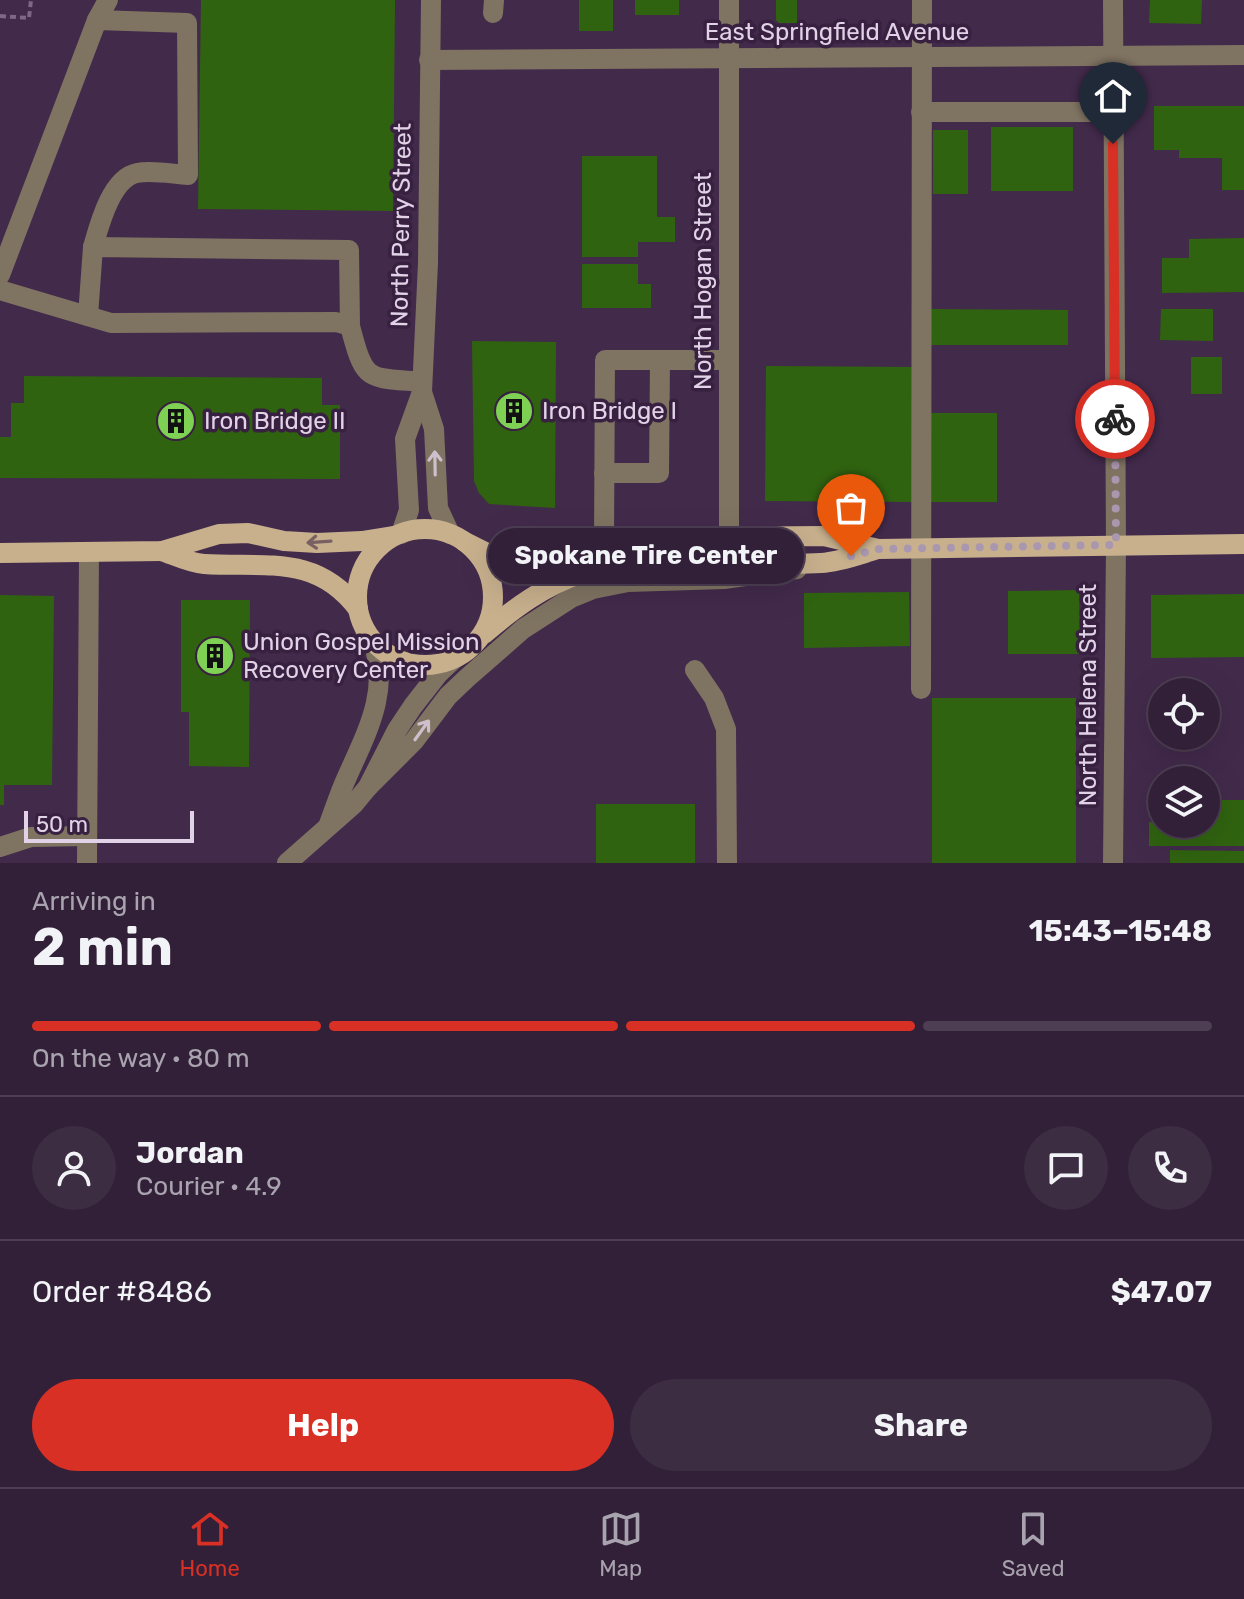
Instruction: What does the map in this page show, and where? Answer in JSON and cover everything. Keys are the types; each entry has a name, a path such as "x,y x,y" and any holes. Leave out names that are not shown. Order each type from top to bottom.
{"main road":[{"path":"0,553 162,551 219,534 248,533 284,541 362,541 433,529 485,552 512,557 543,556 604,542 641,538 729,536 824,536 878,549 1244,544"},
{"path":"399,534 382,544 369,557 357,590 358,609 372,640 396,659 426,665 455,658 523,601 584,573 627,565 824,563 878,549"},
{"path":"458,538 483,561 492,586 492,612 481,637"},
{"path":"162,551 200,564 284,565 308,571 338,587 358,609"}],"street":[{"path":"0,275 97,20 108,0"},
{"name":"North Perry Street","path":"399,534 409,510 405,439 422,387 428,263 431,0"},
{"name":"North Hogan Street","path":"729,0 729,563"},
{"path":"921,689 922,0"},
{"name":"North Helena Street","path":"1113,0 1116,545 1113,863"},
{"path":"88,316 93,247 104,213 119,184 135,173 188,175 187,23 97,20"},
{"name":"East Springfield Avenue","path":"429,60 1244,55"},
{"path":"921,112 1113,112"},
{"path":"93,247 349,250 350,326 364,369 371,376 422,387"},
{"path":"0,290 111,323 336,322 350,326"},
{"path":"604,542 605,360 729,360"},
{"path":"604,473 659,473 660,360"},
{"name":"North Perry Street","path":"422,387 434,429 438,508 458,538"},
{"path":"87,863 89,552"},
{"path":"287,863 354,804 414,741 448,696 467,678 534,621 571,598 593,589 628,582 758,576 824,563"},
{"path":"329,824 366,737 379,693 380,667 372,640"},
{"path":"368,787 409,712 438,674 455,658"},
{"path":"695,670 714,698 726,729 727,863"},
{"path":"0,847 31,837 87,836"}],"path":[{"path":"0,16 29,18 31,0"}],"building":[{"path":"201,0 395,0 393,211 198,209"},
{"path":"579,0 613,0 613,31 579,31"},
{"path":"635,0 679,0 679,15 635,15"},
{"path":"776,0 797,0 797,23 779,23 776,20"},
{"path":"1150,0 1202,0 1201,24 1149,23"},
{"path":"1154,106 1244,106 1244,190 1222,190 1222,158 1179,158 1179,150 1154,150"},
{"path":"991,127 1073,127 1073,191 991,191"},
{"path":"933,130 968,130 968,194 933,194"},
{"path":"582,156 657,156 657,217 675,217 675,242 638,242 638,257 582,257"},
{"path":"1244,238 1244,292 1162,293 1162,258 1189,258 1189,239"},
{"path":"582,264 638,264 638,284 651,284 651,308 582,308"},
{"path":"931,309 1068,310 1068,345 931,345"},
{"path":"1161,309 1213,309 1213,341 1160,340"},
{"name":"Iron Bridge I","path":"472,341 556,342 555,508 489,504 479,493 474,481"},
{"path":"1191,357 1222,357 1222,394 1191,394"},
{"path":"766,366 913,367 912,502 765,501"},
{"name":"Iron Bridge II","path":"24,376 322,378 322,405 340,405 340,479 0,478 0,437 11,437 11,403 24,403"},
{"path":"929,413 997,413 997,502 929,502"},
{"path":"1079,590 1080,654 1008,654 1008,591"},
{"path":"909,592 910,646 804,648 804,593"},
{"path":"1244,594 1244,657 1151,658 1151,595"},
{"path":"0,595 54,596 52,785 4,785 4,805 0,805"},
{"name":"Union Gospel Mission Recovery Center","path":"181,600 250,600 249,767 189,766 189,712 181,712"},
{"path":"932,698 1076,698 1076,863 932,863"},
{"path":"1220,800 1244,800 1244,846 1149,846 1149,838 1220,838"},
{"path":"596,804 695,804 695,863 596,863"},
{"path":"1170,850 1244,851 1244,863 1170,863"}],"way so far":[{"path":"851,556 878,549 1116,545 1115,419"}],"place":[{"name":"Iron Bridge I","path":"514,411"},
{"name":"Iron Bridge II","path":"176,421"},
{"name":"Spokane Tire Center","path":"851,556"},
{"name":"Union Gospel Mission Recovery Center","path":"215,656"}],"route":[{"path":"1113,144 1115,419"}]}
